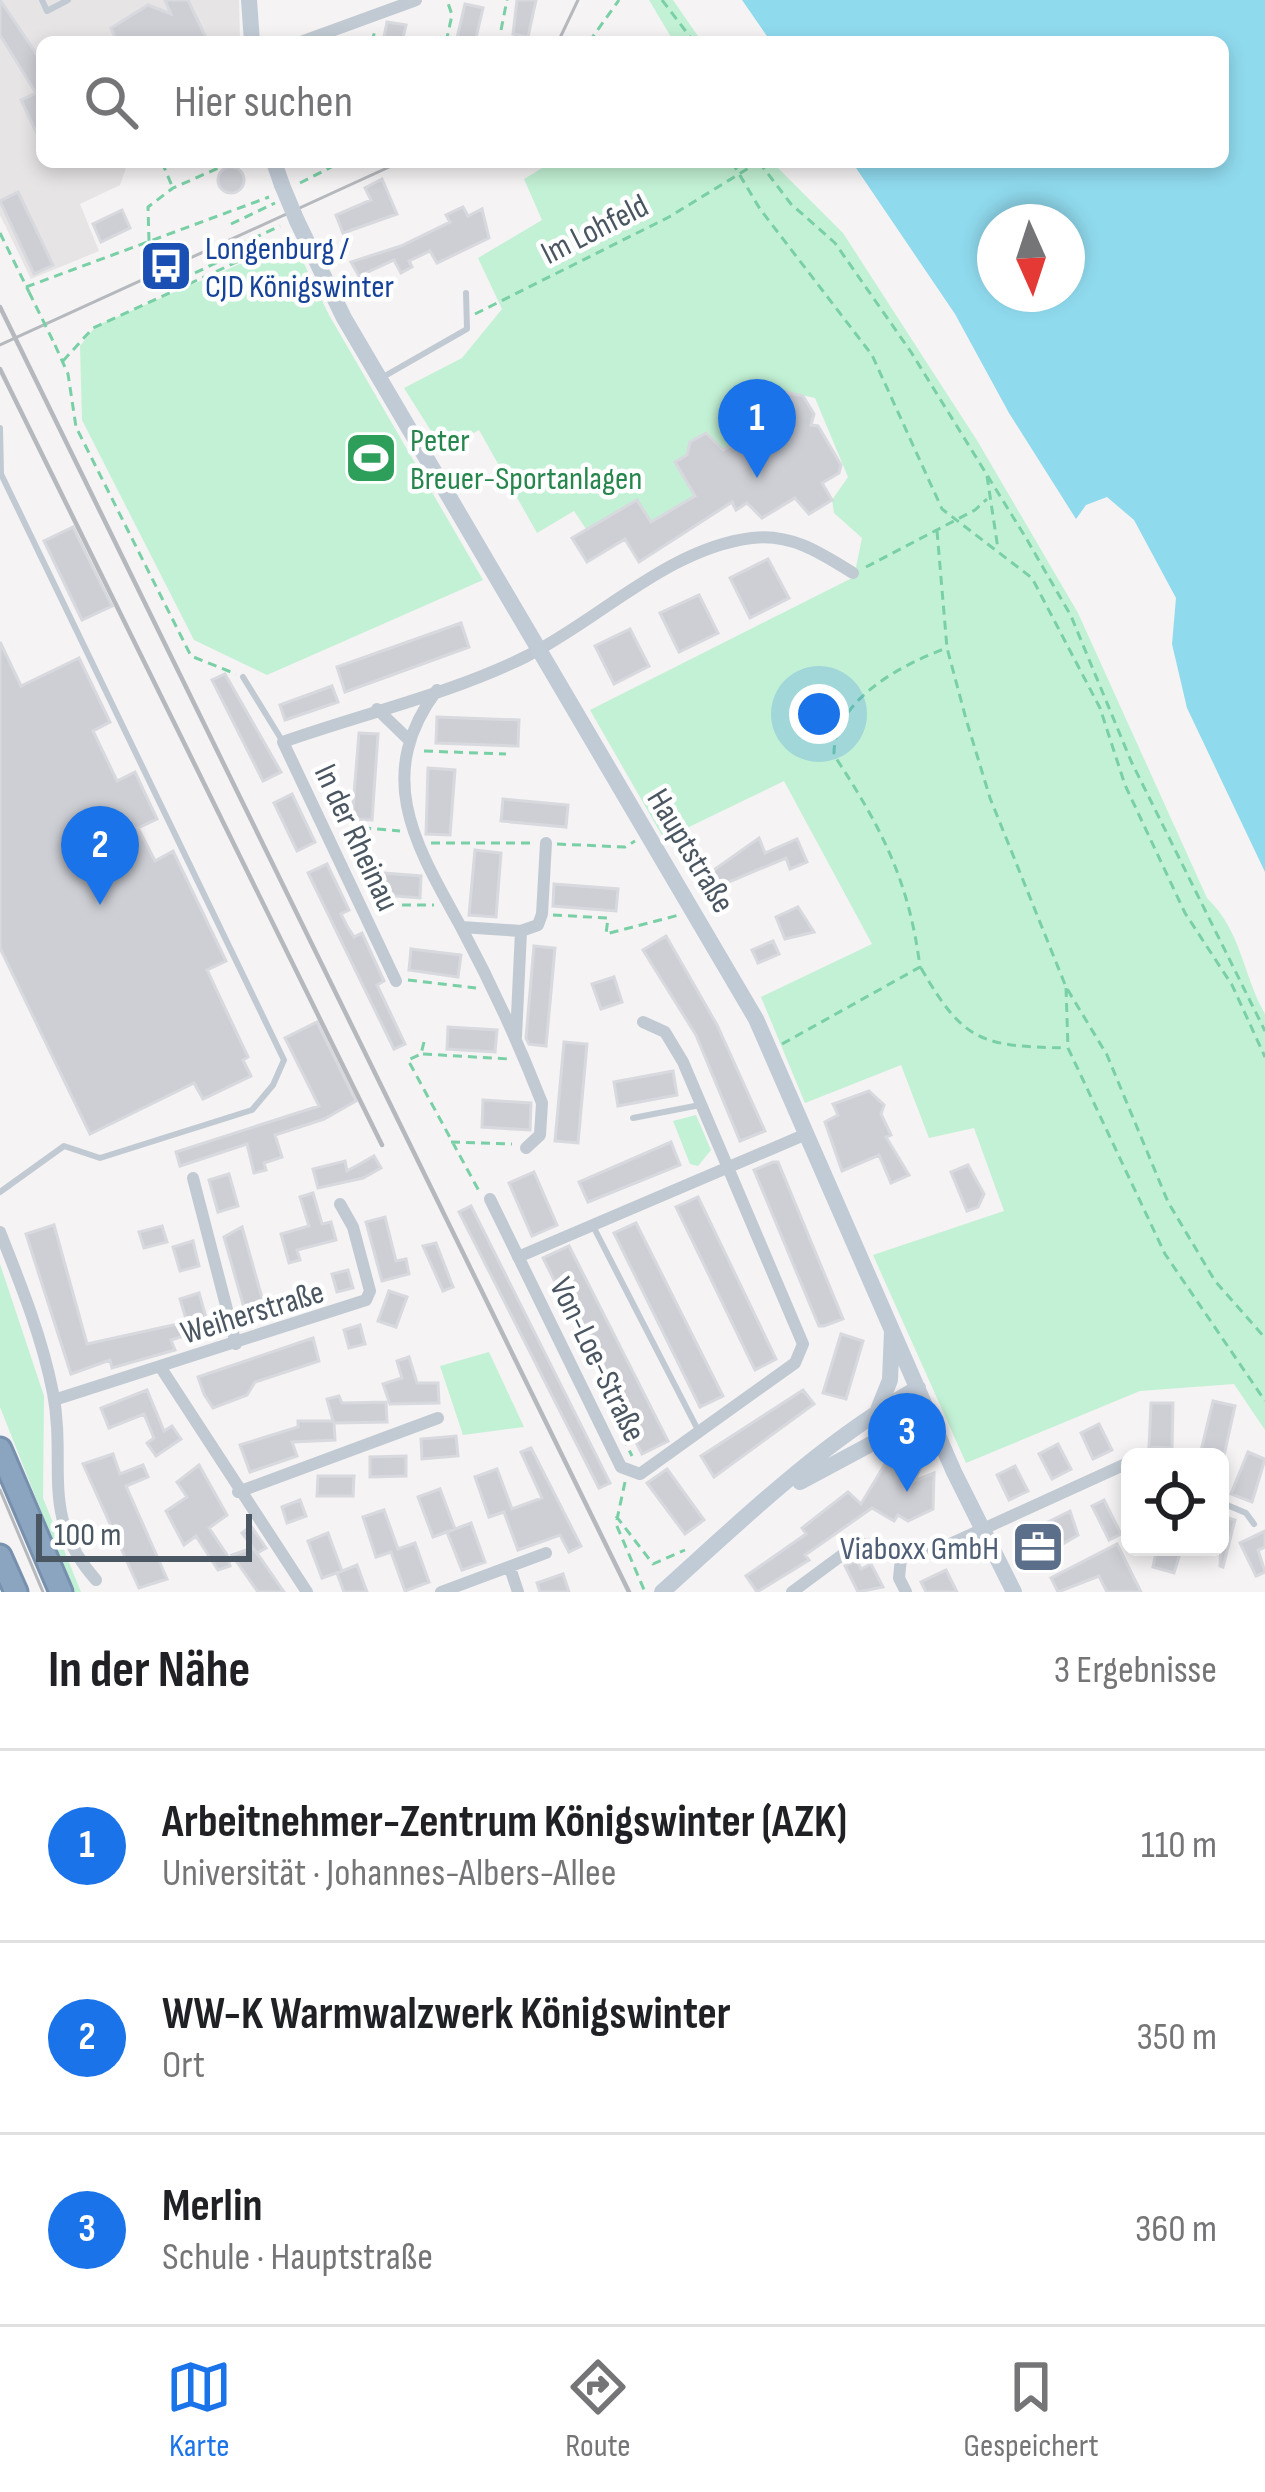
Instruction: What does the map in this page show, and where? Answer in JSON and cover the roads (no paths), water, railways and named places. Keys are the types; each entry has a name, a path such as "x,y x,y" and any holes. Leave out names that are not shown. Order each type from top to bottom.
{"highway":[{"path":"0,1449 61,1592"},
{"path":"0,1556 16,1592"}],"main road":[{"path":"249,0 252,36"},
{"name":"Hauptstraße","path":"275,168 299,227 380,379 756,1019 981,1531 1014,1592"},
{"path":"877,1411 890,1380 892,1329"},
{"path":"650,1591 877,1411 918,1388"},
{"path":"768,1499 929,1413"}],"street":[{"path":"317,36 416,0"},
{"name":"In der Rheinau","path":"396,981 283,742 539,649 649,582 726,543 780,538 806,544 853,573"},
{"path":"377,709 407,745 438,689"},
{"name":"In der Rheinau","path":"407,745 404,797 414,837 542,1103 540,1135 526,1148"},
{"path":"460,927 521,931 538,925 546,843"},
{"name":"In der Rheinau","path":"516,1043 521,931"},
{"name":"Von-Loe-Straße","path":"490,1199 621,1467 640,1474 795,1363 802,1344 700,1105 665,1032 643,1022"},
{"name":"Von-Loe-Straße","path":"518,1257 804,1136"},
{"path":"193,1178 236,1344"},
{"name":"Weiherstraße","path":"54,1400 366,1300 370,1291 353,1227 340,1204"},
{"path":"0,1232 43,1347 54,1400 60,1515 76,1558 96,1580"},
{"path":"161,1368 301,1590"},
{"path":"238,1492 438,1418"},
{"path":"792,1592 857,1544 883,1547 901,1558 945,1549 1121,1466"},
{"path":"442,1592 546,1553"},
{"path":"901,1558 899,1578 906,1592"},
{"path":"510,1568 518,1592"}],"lane":[{"path":"42,0 47,11 68,0"},
{"path":"380,379 467,329 466,292"},
{"path":"0,428 1,474 284,1060 274,1085 252,1110 100,1158 64,1146 0,1192"},
{"path":"243,677 283,742"},
{"path":"634,1118 700,1105"},
{"name":"Von-Loe-Straße","path":"593,1226 698,1430"},
{"path":"1229,1506 1246,1513 1254,1524"}],"water":[{"path":"742,0 1265,0 1265,872 1187,708 1172,644 1176,598 1134,520 1107,497 1086,505 1076,519 1009,413 955,314 856,168 1229,168 1229,36 767,36"}],"tram line":[{"path":"561,36 578,0"},
{"path":"0,345 387,168"},
{"path":"0,1490 43,1592"}],"railway":[{"path":"0,307 629,1592"},
{"path":"0,369 382,1145"}],"place":[{"name":"Longenburg / CJD Königswinter","path":"166,266"},
{"name":"Peter Breuer-Sportanlagen","path":"371,458"},
{"name":"Arbeitnehmer-Zentrum Königswinter (AZK)","path":"757,478"},
{"name":"WW-K Warmwalzwerk Königswinter","path":"100,905"},
{"name":"Merlin","path":"907,1492"},
{"name":"Viaboxx GmbH","path":"1038,1547"}]}
